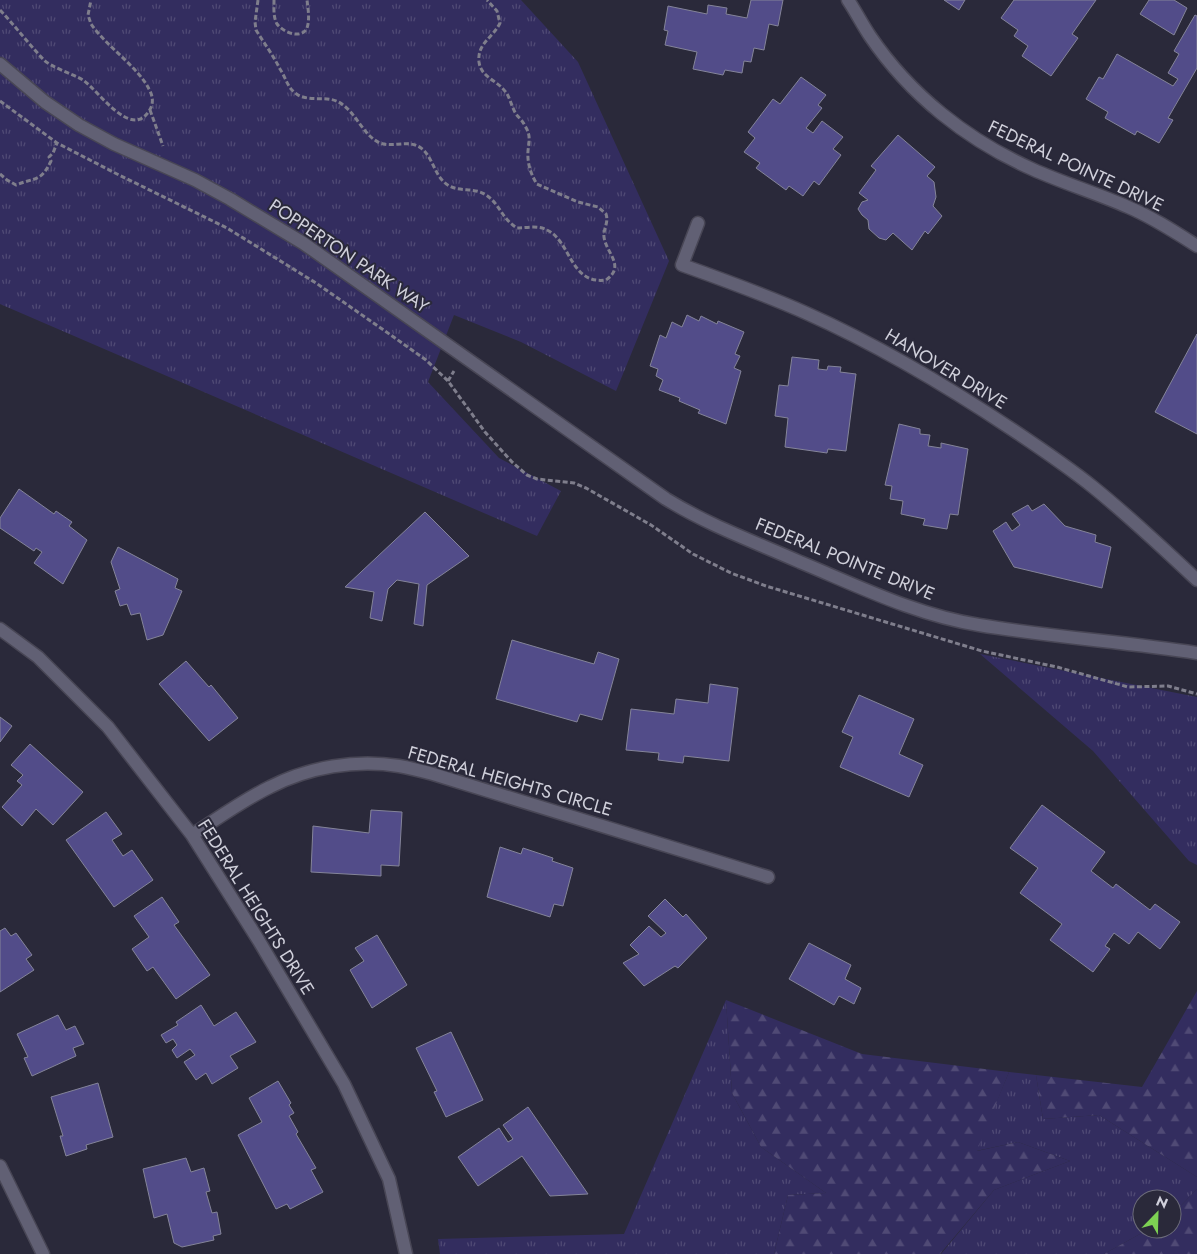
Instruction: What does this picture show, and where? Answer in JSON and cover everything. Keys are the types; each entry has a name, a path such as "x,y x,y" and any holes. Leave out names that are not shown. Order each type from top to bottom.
{"street":[{"name":"FEDERAL POINTE DRIVE","path":"848,0 870,36 910,84 933,107 968,133 1006,157 1134,210 1197,246"},
{"name":"POPPERTON PARK WAY","path":"0,64 45,102 79,125 114,144 230,198 303,243 666,499"},
{"name":"HANOVER DRIVE","path":"698,223 682,265 806,313 862,340 983,409 1041,448 1092,486 1146,532 1197,580"},
{"name":"FEDERAL POINTE DRIVE","path":"666,499 685,511 758,544 881,596 941,616 978,625 1197,653"},
{"name":"FEDERAL HEIGHTS DRIVE","path":"0,629 38,658 108,727 192,835 259,941 344,1084 389,1179 406,1254"},
{"name":"FEDERAL HEIGHTS CIRCLE","path":"192,835 269,787 300,774 331,767 368,764 400,766 433,774 768,877"},
{"path":"0,1166 43,1254"}],"path":[{"path":"0,10 44,60 88,83 124,117 135,120 139,119 149,112 153,98 143,79 91,24 88,15 91,0"},
{"path":"258,0 255,22 256,30 292,90 305,98 327,98 344,106 371,136 378,141 392,145 414,144 421,147 444,183 452,188 477,191 488,196 500,210 503,218 516,228 538,227 546,229 559,239 578,270 594,280 606,280 614,272 615,265 604,236 608,223 606,214 598,207 578,202 537,184 533,179 529,162 530,136 528,130 517,116 504,89 488,78 481,68 479,63 482,46 500,23 498,11 487,0"},
{"path":"274,0 277,23 284,31 298,34 304,32 309,20 307,0"},
{"path":"150,109 163,148 159,164"},
{"path":"0,174 16,185 42,177 52,161 50,157 58,142"},
{"path":"448,381 454,370"}],"green space":[{"path":"0,0 521,0 578,62 669,261 616,391 521,342 454,315 428,382 499,458 561,491 537,536 0,304"},
{"path":"980,654 1197,697 1197,865 1189,861 1093,751"},
{"path":"1197,991 1197,1177 1099,1115 1043,1119 1036,1075 1142,1087"},
{"path":"726,1000 732,1093 761,1147 826,1193 788,1195 774,1254 440,1254 438,1239 624,1234"},
{"path":"726,1000 862,1054 1009,1072 977,1151 1018,1142 1070,1161 994,1190 940,1254 774,1254 788,1195 826,1193 761,1147 732,1093"},
{"path":"1009,1072 1036,1075 1043,1119 1099,1115 1197,1177 1197,1189 1182,1205 1182,1189 1132,1189 1132,1238 1104,1254 941,1254 994,1190 1070,1161 1018,1142 976,1151"},
{"path":"1197,1189 1197,1254 1104,1254 1132,1238 1182,1239 1182,1205"}],"building":[{"path":"751,0 783,0 778,26 769,24 764,50 754,48 751,62 744,61 742,73 725,70 723,75 693,69 697,52 665,45 668,31 664,30 668,6 707,14 708,5 727,8 726,14 747,18"},
{"path":"944,0 965,0 959,10"},
{"path":"1014,0 1096,0 1072,34 1078,38 1051,76 1022,56 1028,46 1014,36 1018,30 1001,18"},
{"path":"1149,0 1174,0 1187,8 1174,35 1140,14"},
{"path":"1195,15 1197,16 1197,68 1168,118 1173,120 1159,143 1137,131 1135,135 1105,118 1108,112 1086,99 1099,77 1103,79 1117,54 1173,86 1178,79 1168,73 1179,54 1174,51"},
{"path":"801,77 826,95 818,105 822,108 806,128 813,133 822,121 843,137 833,149 841,155 819,185 814,181 803,196 789,186 786,190 756,168 760,163 744,152 755,138 748,132 773,99 780,104"},
{"path":"898,135 935,167 927,176 934,182 936,197 933,206 942,216 928,234 925,231 912,250 893,233 886,240 879,238 869,229 868,220 858,209 862,202 868,200 859,193 876,170 871,166"},
{"path":"687,315 699,321 701,316 717,324 718,321 744,332 735,354 740,356 734,368 741,371 726,424 698,413 700,410 679,401 680,398 659,390 663,380 656,376 658,369 650,366 660,335 666,338 672,322 682,327"},
{"path":"1197,334 1197,434 1155,412"},
{"path":"792,357 819,360 818,369 827,370 828,366 841,367 840,372 856,374 846,451 828,449 827,453 785,447 788,418 775,416 779,385 788,386"},
{"path":"899,424 920,429 920,434 930,435 928,446 941,448 941,443 968,449 958,515 950,514 947,529 923,525 925,519 901,514 903,501 890,499 892,486 885,485"},
{"path":"19,489 54,514 56,511 72,522 69,526 87,540 63,584 34,563 42,552 36,548 34,551 0,528 0,518"},
{"path":"1044,504 1065,526 1096,535 1095,542 1111,547 1102,588 1014,567 993,531 1006,522 1012,531 1020,525 1012,514 1028,505 1032,511"},
{"path":"425,512 469,556 427,585 423,626 414,624 419,584 397,580 388,589 382,621 370,618 374,592 345,587"},
{"path":"118,547 178,579 175,588 182,591 163,635 147,640 140,613 131,615 127,604 120,606 115,591 120,589 111,562"},
{"path":"512,640 594,664 598,652 619,659 602,720 580,714 577,722 496,699"},
{"path":"186,661 209,687 211,685 238,718 209,741 159,684"},
{"path":"710,684 738,688 729,761 684,756 683,763 658,760 659,753 626,750 631,709 674,714 676,699 708,703"},
{"path":"859,695 914,719 899,754 923,765 909,797 840,767 853,737 842,732"},
{"path":"0,717 12,726 0,742"},
{"path":"30,744 83,792 53,825 36,809 22,826 2,807 22,785 17,781 23,775 11,765"},
{"path":"1042,805 1105,852 1091,871 1113,888 1116,884 1150,910 1155,904 1180,922 1160,949 1138,932 1129,944 1114,933 1105,946 1110,949 1093,972 1050,940 1062,924 1020,893 1038,868 1010,848"},
{"path":"371,810 402,812 399,866 381,865 381,876 311,872 313,826 369,833"},
{"path":"106,812 122,834 112,840 123,856 132,850 153,880 114,907 66,840"},
{"path":"500,847 521,854 523,848 553,858 552,861 573,868 563,906 554,904 550,917 487,897"},
{"path":"162,897 179,922 174,925 210,975 176,999 153,967 147,971 132,949 149,937 134,916"},
{"path":"665,899 683,917 686,914 707,938 678,968 675,966 644,986 623,963 639,954 630,945 649,926 661,937 666,933 648,916"},
{"path":"5,928 11,936 16,933 32,955 26,959 34,970 0,992 0,931"},
{"path":"377,935 407,985 372,1008 350,970 364,961 355,948"},
{"path":"809,943 851,965 845,979 861,988 854,1004 839,996 834,1005 789,979"},
{"path":"201,1005 214,1026 236,1012 256,1042 230,1056 238,1068 212,1084 206,1073 196,1080 184,1062 195,1055 190,1049 177,1058 172,1050 177,1045 173,1039 166,1043 161,1035 178,1025 176,1022"},
{"path":"58,1015 66,1030 75,1026 84,1044 73,1048 76,1056 32,1076 24,1058 28,1057 17,1034"},
{"path":"451,1032 483,1100 446,1117 434,1092 437,1091 416,1048"},
{"path":"278,1081 291,1103 289,1105 294,1113 289,1116 298,1132 296,1134 316,1168 311,1170 323,1192 290,1209 287,1204 276,1209 238,1135 262,1122 249,1098"},
{"path":"98,1083 113,1137 86,1145 87,1149 66,1156 60,1136 63,1136 51,1097"},
{"path":"528,1107 588,1194 550,1196 522,1156 478,1186 458,1157 499,1128 508,1142 513,1139 503,1125"},
{"path":"186,1158 191,1172 204,1168 210,1191 206,1192 212,1213 217,1212 221,1234 213,1236 214,1240 182,1247 174,1243 167,1214 154,1218 143,1169"}]}
